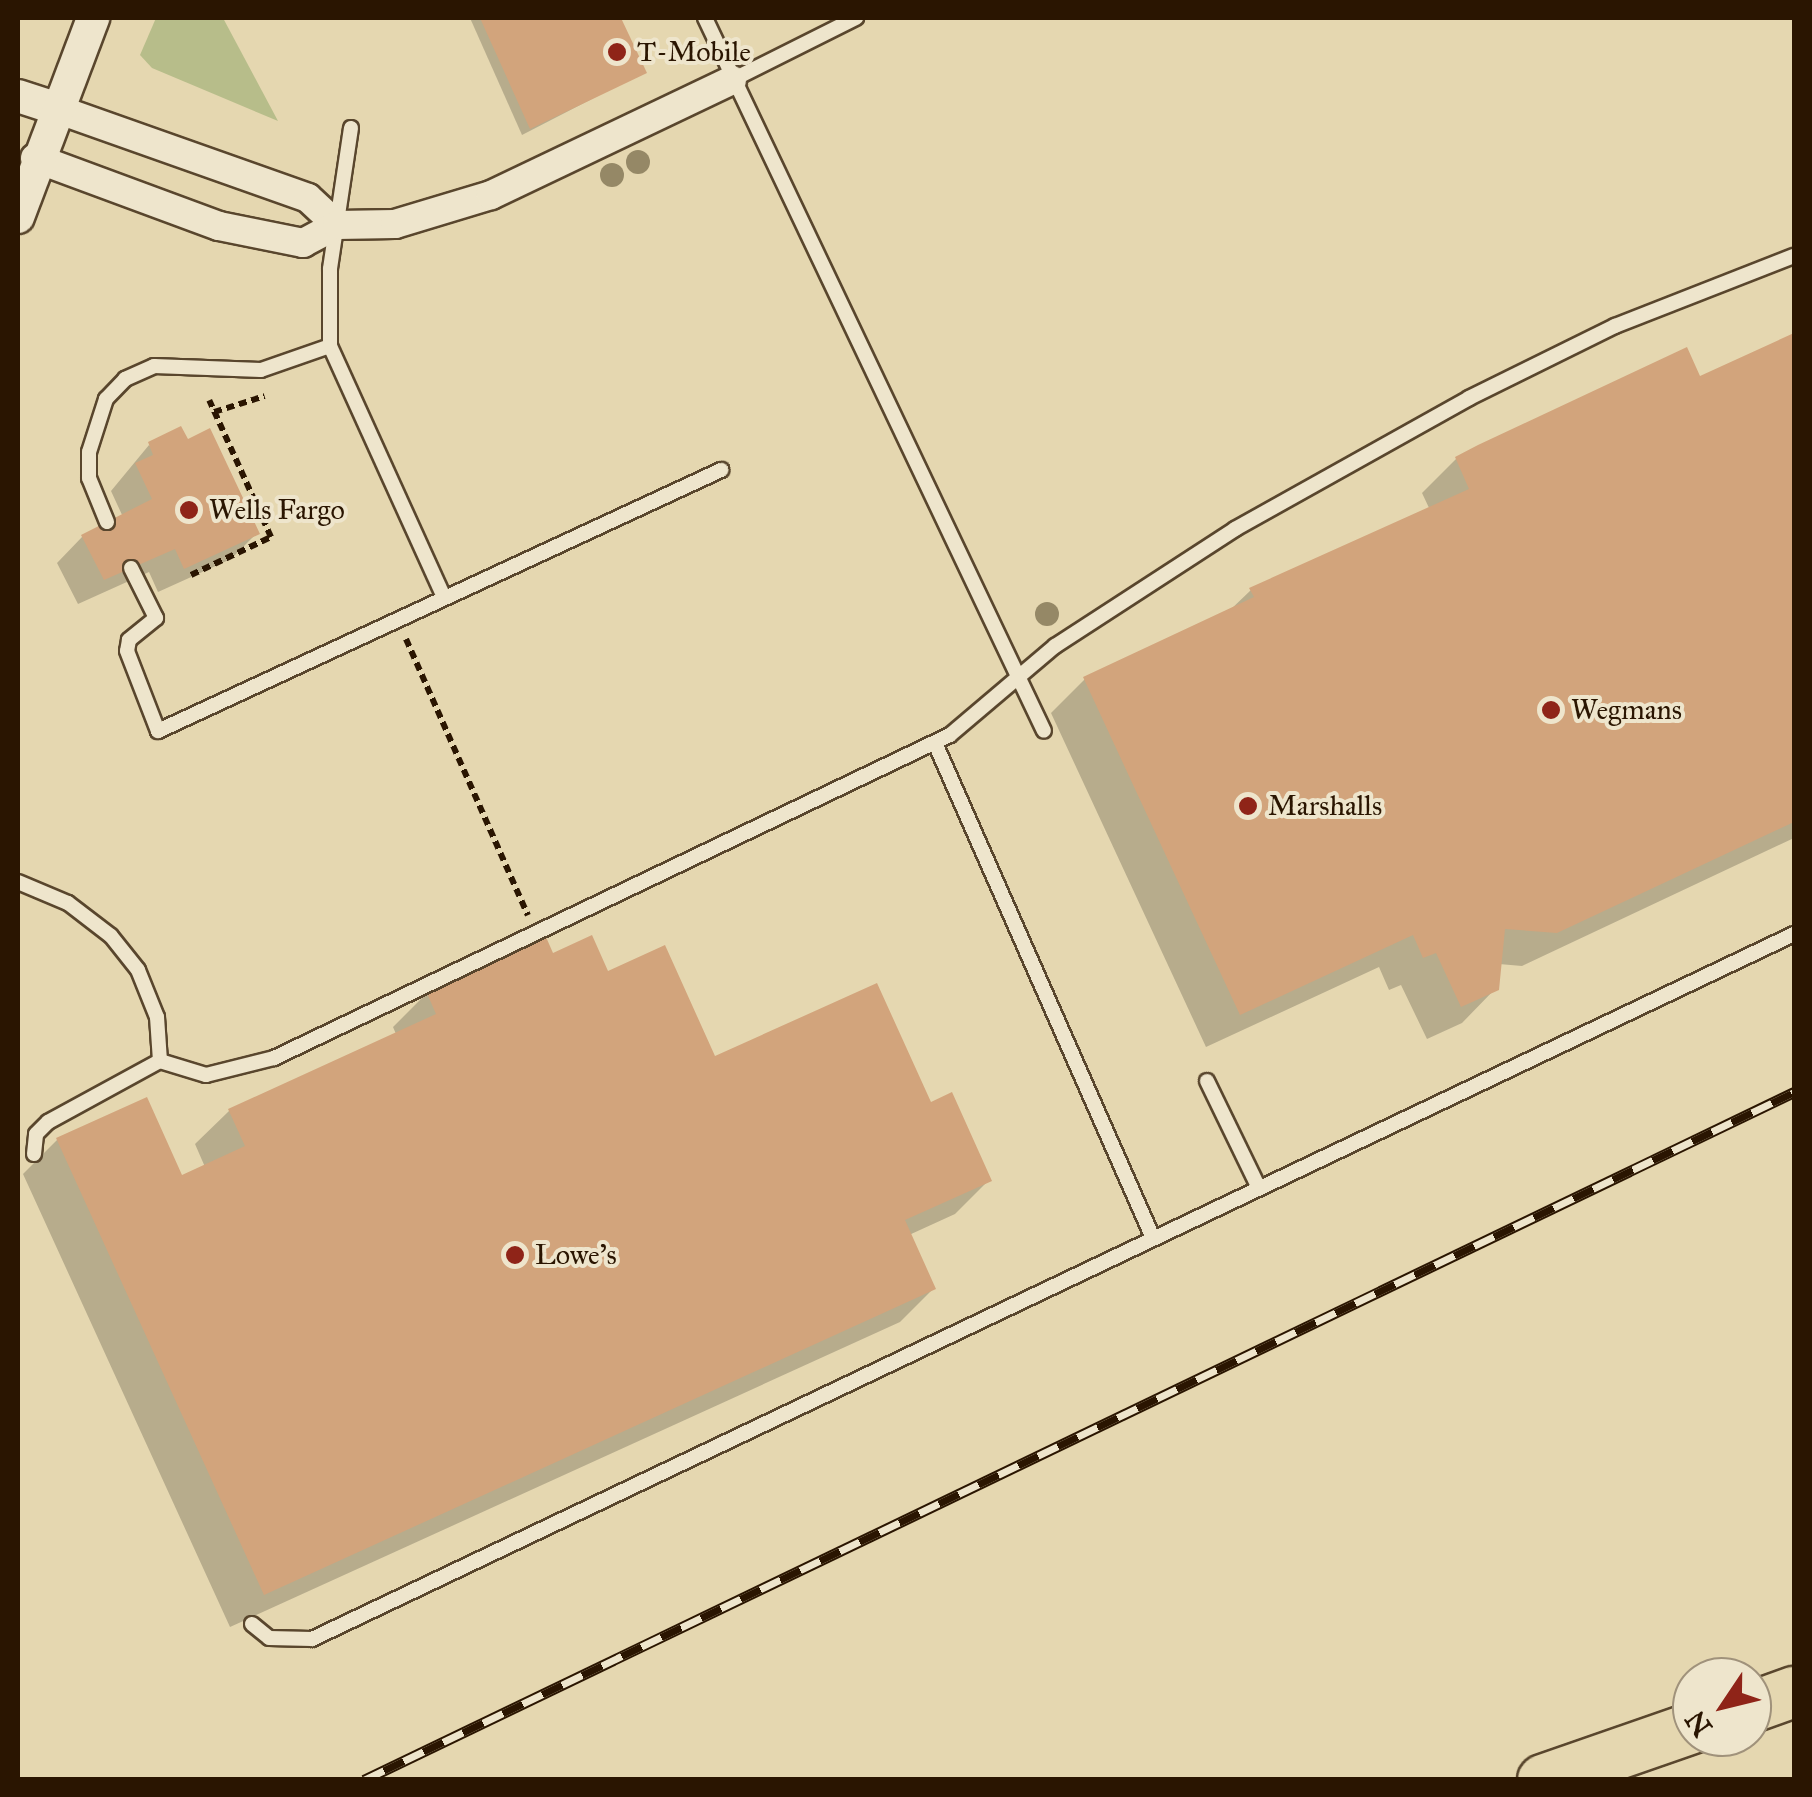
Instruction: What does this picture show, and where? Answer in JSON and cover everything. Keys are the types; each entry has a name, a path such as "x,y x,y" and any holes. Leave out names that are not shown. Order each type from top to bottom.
{"highway":[{"path":"1543,1780 1672,1735"}],"street":[{"path":"18,216 26,155 54,108 93,18"},
{"path":"26,155 268,239 303,243 337,225 396,224 476,200 732,80"},
{"path":"18,96 308,198 337,225"}],"lane":[{"path":"705,18 1044,731"},
{"path":"732,80 856,18"},
{"path":"351,128 326,315 330,346 444,597"},
{"path":"34,1154 36,1134 48,1122 160,1060 206,1075 274,1058 961,730 1016,676 1167,570 1469,398 1663,303 1719,290 1794,256"},
{"path":"108,522 90,478 88,452 106,398 125,379 154,366 248,368 330,346"},
{"path":"131,568 156,618 129,640 127,652 158,731 721,470"},
{"path":"935,743 1153,1238"},
{"path":"18,882 68,902 111,936 138,970 157,1017 160,1060"},
{"path":"252,1624 290,1643 312,1639 1794,934"},
{"path":"1207,1081 1258,1188"}],"path":[{"path":"191,575 271,537 209,400"}],"green space":[{"path":"156,18 223,18 278,121 152,68 140,55"}],"building":[{"path":"480,18 621,18 647,73 530,129"},
{"name":"Wegmans","path":"1794,333 1794,822 1557,933 1505,929 1499,990 1461,1007 1436,953 1423,958 1413,935 1240,1015 1083,677 1254,597 1249,588 1469,489 1455,457 1478,445 1687,347 1700,376"},
{"name":"Wells Fargo","path":"181,426 188,439 210,428 260,534 184,569 175,549 104,580 81,535 152,499 135,463 153,455 148,442"},
{"name":"Lowe's","path":"592,935 608,971 665,945 715,1056 877,983 931,1102 952,1092 992,1181 905,1220 936,1289 264,1595 56,1138 147,1097 182,1175 245,1146 228,1109 436,1014 426,991 546,937 553,953"}],"railway":[{"path":"364,1780 1794,1092"}],"place":[{"name":"T-Mobile","path":"617,52"},
{"name":"Wells Fargo","path":"189,510"},
{"name":"Wegmans","path":"1551,710"},
{"name":"Marshalls","path":"1248,806"},
{"name":"Lowe's","path":"515,1255"}]}
